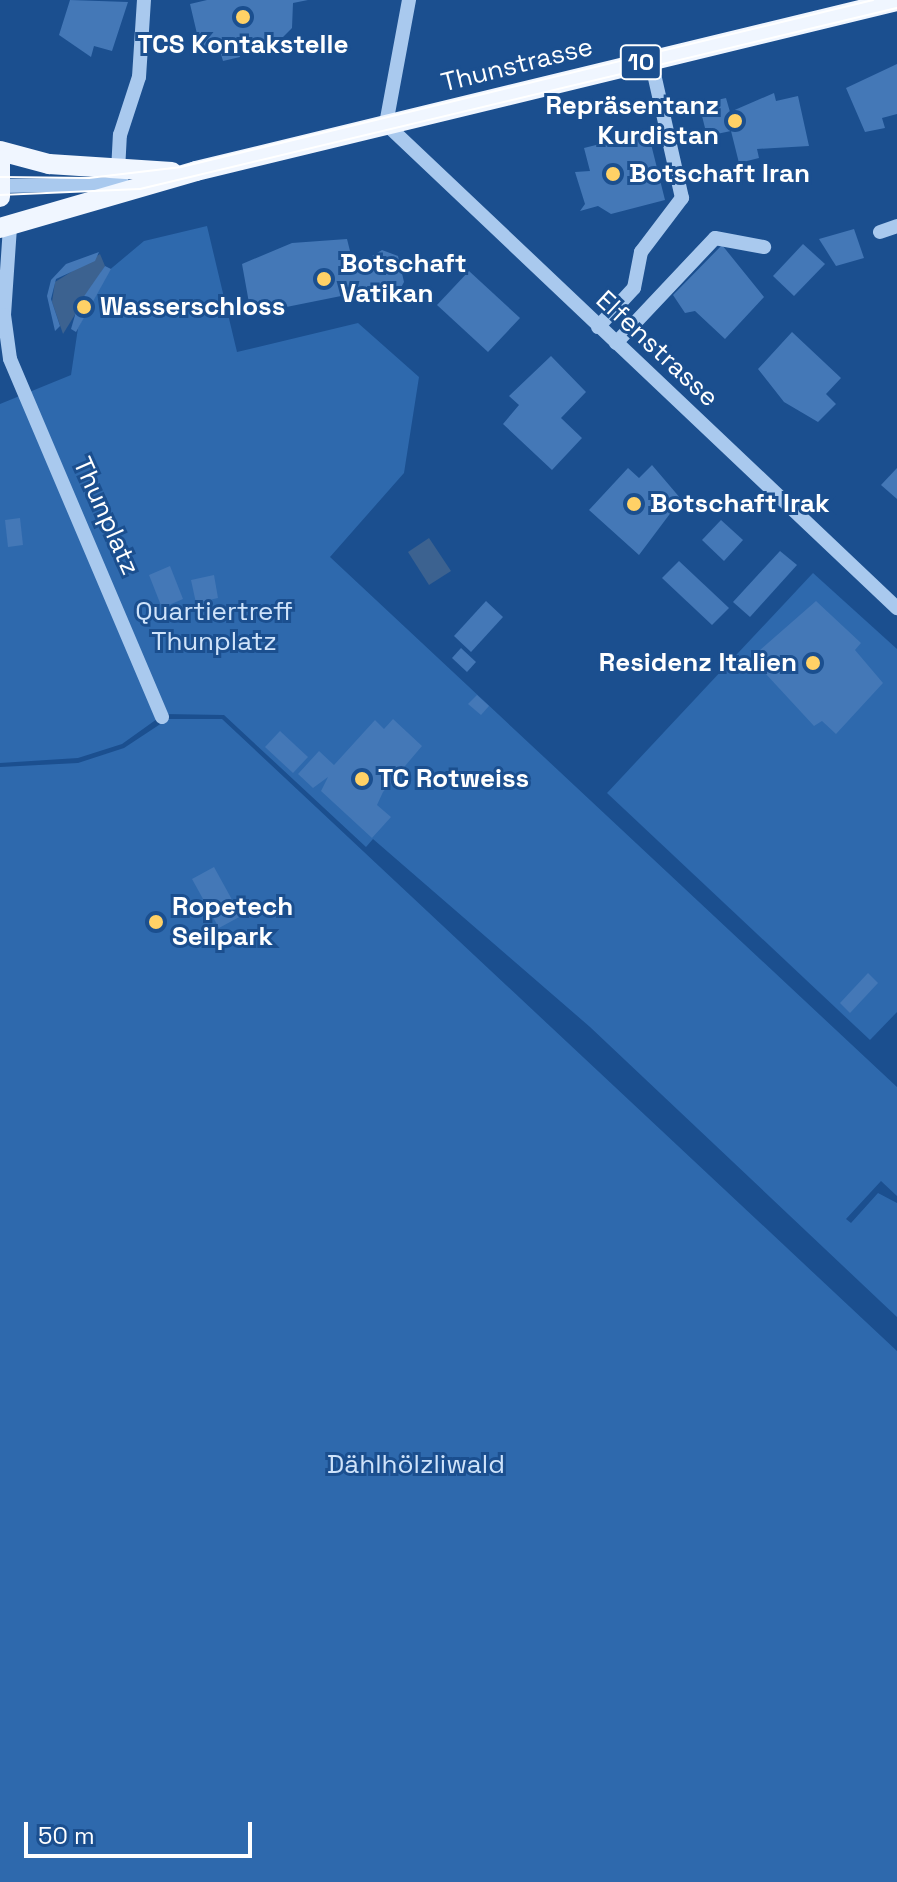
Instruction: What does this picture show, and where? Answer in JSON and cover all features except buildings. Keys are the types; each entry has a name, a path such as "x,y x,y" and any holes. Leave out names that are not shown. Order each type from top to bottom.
{"main road":[{"name":"Thunstrasse","path":"5,227 196,171 897,1"},
{"name":"Thunstrasse","path":"0,151 118,171 196,171"},
{"path":"0,160 1,190"}],"street":[{"path":"118,171 120,135 139,77 144,0"},
{"path":"386,124 409,0"},
{"path":"598,327 634,288 641,252 682,198 651,60"},
{"name":"Elfenstrasse","path":"386,124 897,608"},
{"path":"1,190 79,190 196,171"},
{"path":"880,232 897,226"},
{"name":"Thunplatz","path":"5,227 4,315 18,382 162,717"},
{"path":"616,343 715,238 764,247"},
{"name":"Thunplatz","path":"0,362 18,382"}],"green space":[{"name":"Quartiertreff Thunplatz","path":"207,226 237,352 358,323 419,377 404,473 330,557 897,1087 897,1196 881,1181 846,1219 851,1223 878,1193 897,1203 897,1317 590,1027 373,839 366,847 224,715 164,714 122,744 78,758 0,763 0,404 71,375 78,328 107,272 144,241"},
{"path":"813,573 897,649 897,1012 870,1040 607,793"},
{"name":"Dählhölzliwald","path":"168,719 222,719 897,1351 897,1882 0,1882 0,767 78,763 124,748"}],"shaded area":[{"path":"100,254 105,266 63,334 52,302 55,282"},
{"path":"429,538 451,571 429,585 408,552"}],"tram line":[{"path":"0,177 89,178 181,167 873,0"},
{"path":"0,195 140,189 897,8"}],"place":[{"name":"TCS Kontakstelle","path":"243,17"},
{"name":"Repräsentanz Kurdistan","path":"735,121"},
{"name":"Botschaft Iran","path":"613,174"},
{"name":"Botschaft Vatikan","path":"324,279"},
{"name":"Wasserschloss","path":"84,307"},
{"name":"Botschaft Irak","path":"634,504"},
{"name":"Residenz Italien","path":"813,663"},
{"name":"TC Rotweiss","path":"362,779"},
{"name":"Ropetech Seilpark","path":"156,922"}]}
